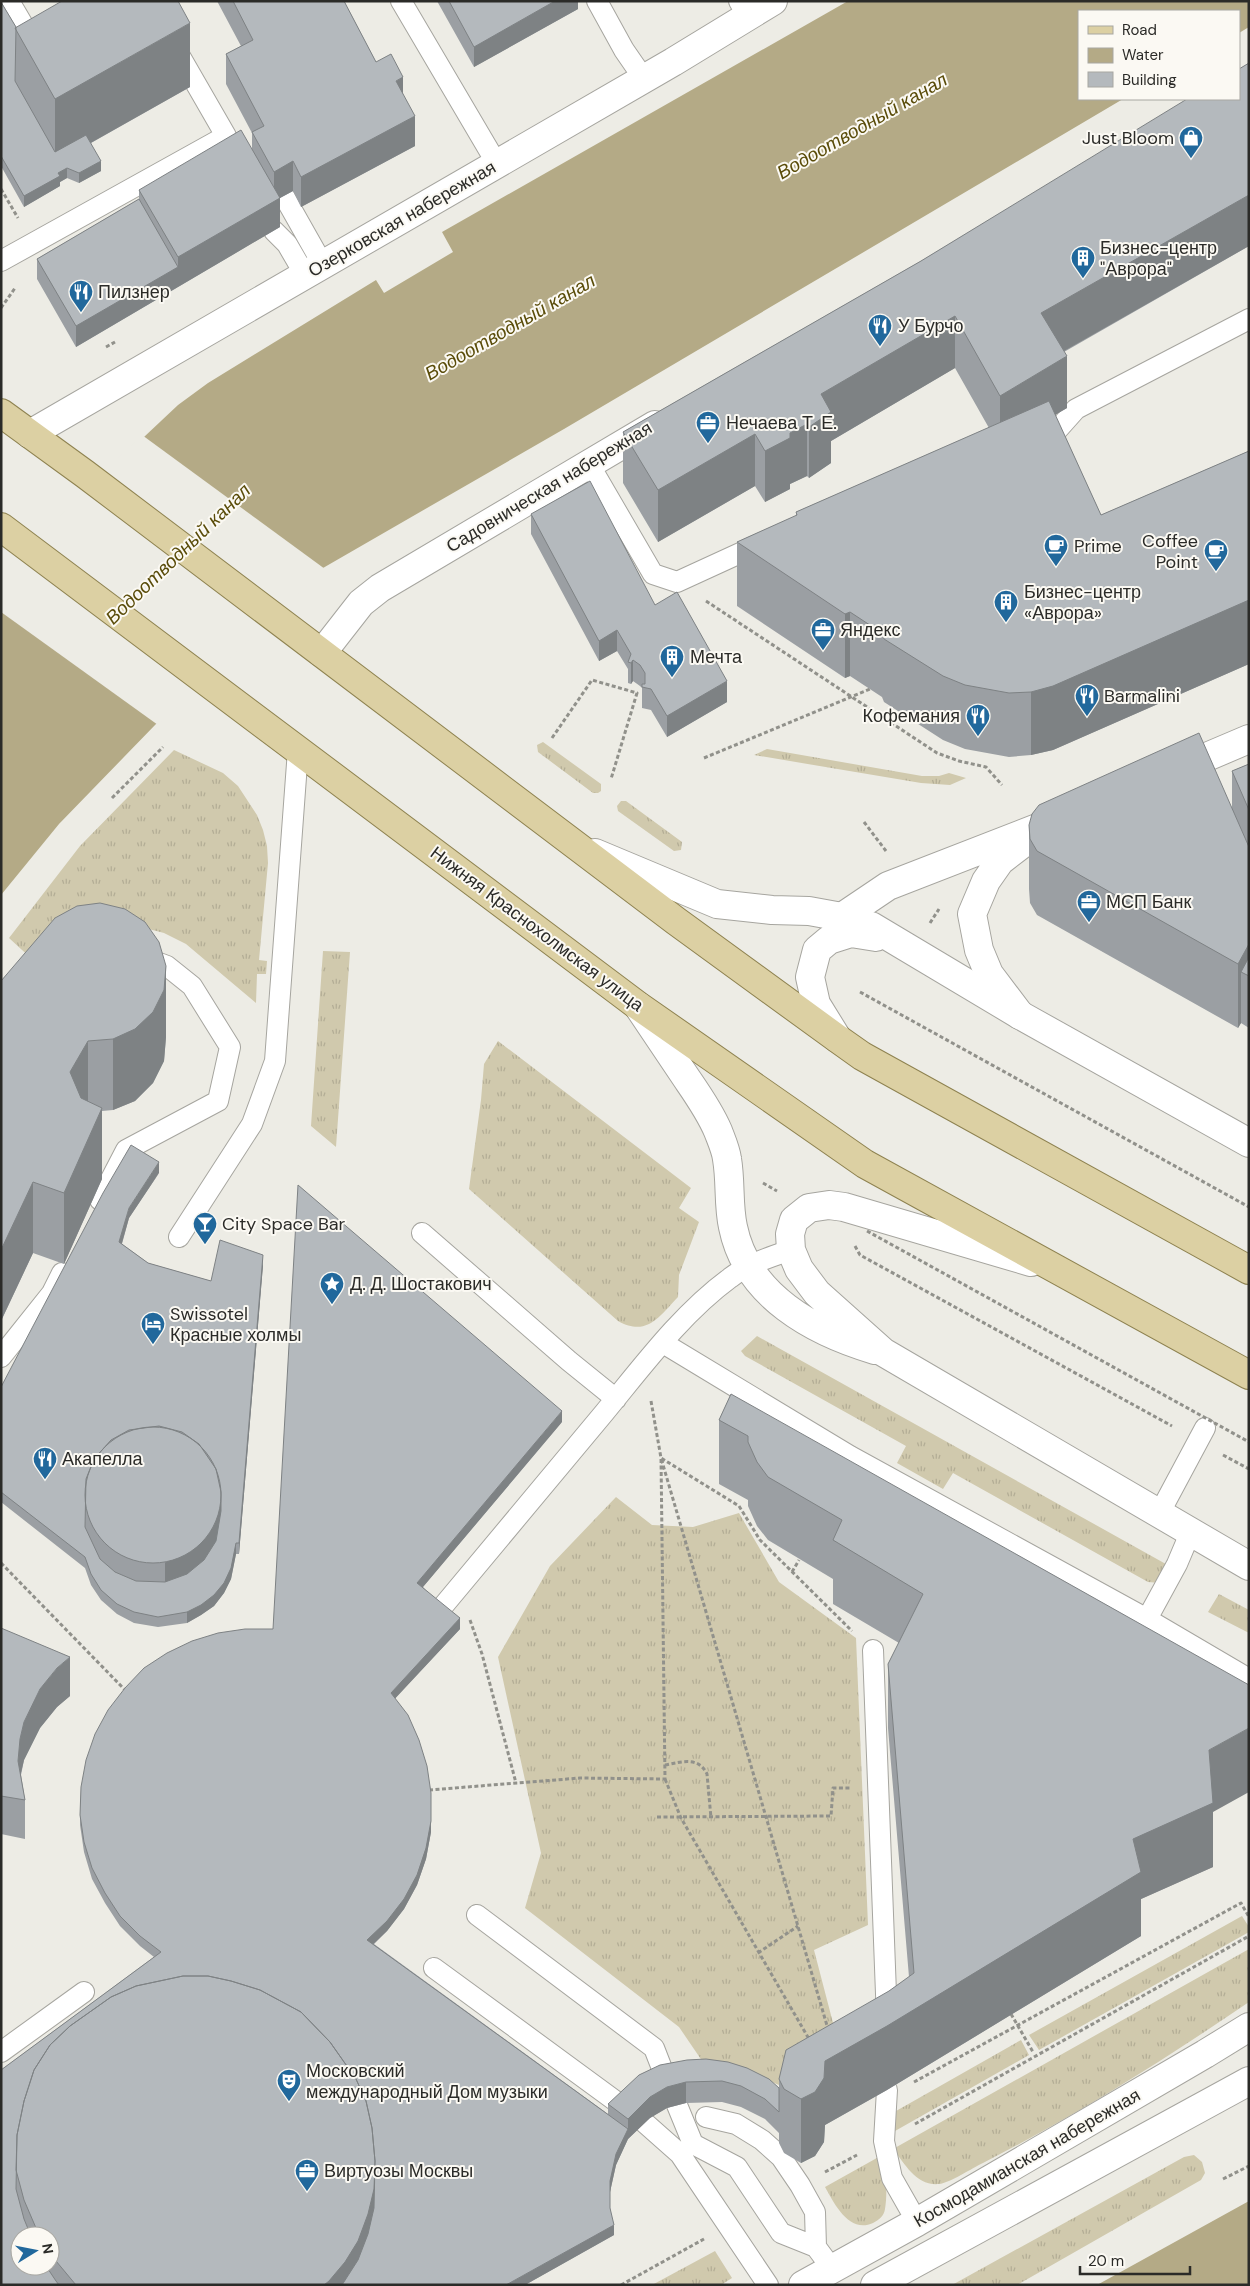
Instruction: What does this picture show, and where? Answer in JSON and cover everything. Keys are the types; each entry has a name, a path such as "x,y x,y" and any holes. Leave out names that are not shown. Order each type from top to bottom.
{"main road":[{"name":"Озерковская набережная","path":"30,434 644,79 744,9 773,1"},
{"path":"1,413 85,474 676,922 862,1056 1249,1270"},
{"name":"Садовническая набережная","path":"322,653 361,603 380,588 675,413"},
{"name":"Нижняя Краснохолмская улица","path":"11,534 637,1005 865,1164 1249,1375"},
{"path":"1154,779 1202,768 1249,739"},
{"path":"842,918 888,886 1085,809"},
{"path":"1020,1015 989,974 979,950 972,914 986,881 1000,862 1059,820"},
{"path":"565,837 605,859 717,904 772,910 809,911 871,926 901,946 1020,1015 1249,1143"},
{"path":"838,1039 816,1004 810,977 817,950 829,940 851,934 876,937 901,946"},
{"path":"637,1005 702,1101 717,1129 727,1158 729,1201 733,1230 748,1267 760,1284 788,1309 820,1330 842,1340 883,1352"},
{"path":"1061,1271 866,1222 828,1205 809,1208 794,1220 790,1234 792,1250 799,1269 817,1293 883,1352 1249,1566"},
{"name":"Космодамианская набережная","path":"803,2285 917,2222 1249,2027"},
{"name":"Космодамианская набережная","path":"875,2285 1249,2081"}],"lane":[{"path":"9,1 32,40 57,25"},
{"path":"401,1 497,164"},
{"path":"597,1 624,50 644,79"},
{"path":"166,32 226,136 231,158"},
{"path":"1,262 226,136"},
{"path":"284,196 314,270"},
{"path":"274,231 314,270"},
{"path":"1019,451 1051,437 1076,409 1249,319"},
{"path":"589,464 653,574 677,582 780,535"},
{"path":"178,1237 252,1124 276,1061 298,750"},
{"path":"91,1217 126,1150 218,1101 230,1046 192,986 167,966 132,952 124,952"},
{"path":"422,1233 569,1361 616,1399"},
{"path":"439,1611 663,1342 707,1297 731,1277 748,1267 792,1250"},
{"path":"1,1357 52,1293 69,1259"},
{"path":"663,1342 850,1456 1147,1619 1249,1679"},
{"path":"1159,1514 1201,1434"},
{"path":"1147,1619 1177,1564 1191,1531"},
{"path":"873,1650 888,2035"},
{"path":"477,1915 654,2048 668,2084"},
{"path":"434,1968 625,2108"},
{"path":"1,2052 84,1992"},
{"path":"886,2094 884,2141 892,2178 917,2222"},
{"path":"677,2105 686,2149 728,2225 768,2285"},
{"path":"706,2117 736,2124 762,2140 780,2157 800,2184 815,2212 816,2247"},
{"path":"645,2123 686,2149 737,2166 781,2233 816,2247 833,2270"}],"path":[{"path":"106,347 115,342"},
{"path":"677,582 936,753 959,761 986,767 1002,785"},
{"path":"552,738 592,680 637,693 643,690"},
{"path":"704,758 870,689"},
{"path":"610,779 637,693"},
{"path":"112,798 163,747"},
{"path":"864,822 887,852"},
{"path":"929,925 939,909"},
{"path":"860,992 1249,1207"},
{"path":"761,1181 782,1194"},
{"path":"866,1222 1249,1442"},
{"path":"850,1239 860,1255 1201,1434 1249,1469"},
{"path":"644,1402 650,1395 661,1458 828,2031"},
{"path":"661,1458 740,1506 760,1540 873,1650"},
{"path":"661,1458 665,1779 681,1818 811,2042"},
{"path":"792,1572 799,1560"},
{"path":"1,1563 129,1694"},
{"path":"468,1612 484,1663 516,1783"},
{"path":"665,1764 688,1760 694,1761 704,1769 707,1774 711,1818"},
{"path":"429,1790 580,1778 665,1779"},
{"path":"657,1817 831,1816 833,1788 878,1788"},
{"path":"886,2094 1018,2026 1241,1903 1249,1917"},
{"path":"758,1953 798,1926"},
{"path":"800,2184 884,2141 1249,1936"},
{"path":"1011,2014 1033,2052"},
{"path":"1223,2179 1249,2166"},
{"path":"621,2285 728,2225"}],"green space":[{"path":"543,742 601,784 601,791 593,793 538,752 537,745"},
{"path":"767,749 922,776 939,776 949,773 966,778 950,785 921,783 754,755"},
{"path":"174,750 223,773 238,786 257,815 263,830 267,846 268,863 259,960 267,961 266,974 257,974 256,1003 186,944 164,933 141,927 34,961 9,938 80,846"},
{"path":"621,801 626,801 682,842 681,850 674,851 618,811 617,806"},
{"path":"323,951 350,952 336,1147 311,1126"},
{"path":"498,1041 691,1188 679,1208 699,1222 679,1275 678,1297 658,1318 645,1326 637,1327 618,1321 469,1189 484,1064"},
{"path":"757,1336 1173,1568 1160,1583 1148,1582 953,1473 943,1489 897,1463 906,1446 745,1356 741,1351"},
{"path":"616,1497 652,1525 693,1527 739,1513 779,1582 856,1638 868,1925 814,1950 844,2065 801,2094 762,2078 711,2074 679,2027 525,1908 541,1853 498,1657 550,1566"},
{"path":"1219,1594 1249,1610 1249,1633 1208,1612"},
{"path":"1242,1916 1249,1927 1249,1932 1039,2050 1029,2035"},
{"path":"1249,1949 1249,2002 1185,2045 1085,2107 944,2183 931,2184 918,2178 907,2168 893,2149"},
{"path":"1021,2040 1029,2055 888,2135 889,2115"},
{"path":"884,2154 886,2202 881,2217 873,2223 864,2225 850,2221 843,2215 825,2187"},
{"path":"1194,2155 1202,2162 1205,2173 1201,2180 1017,2285 952,2285 1184,2157"},
{"path":"715,2251 732,2278 721,2285 652,2285"}],"water":[{"name":"Водоотводный канал","path":"848,1 1249,1 1249,27 1240,32 1240,10 1078,10 1078,100 1121,100 564,429 323,568 156,724 59,824 1,895 1,578 178,405 208,383 376,280 384,293 453,252 442,232"},
{"path":"1249,2201 1249,2285 1097,2285"}],"pier":[{"path":"142,435 325,569 158,725 1,612 1,574"}],"building":[{"path":"62,1 178,1 190,23 55,99 15,28"},
{"path":"233,1 344,1 376,62 391,54 403,77 396,81 415,116 301,177 293,161 274,172 252,132 264,126 226,54 253,40"},
{"path":"449,1 555,1 474,47"},
{"path":"1,2 16,27 15,81 55,152 86,135 101,161 79,173 67,168 58,173 60,176 24,196 1,156"},
{"path":"1249,63 1249,195 1041,313 1067,356 1000,396 955,316 821,394 831,412 809,427 807,424 790,433 790,438 765,451 755,434 658,490 623,432 921,261 1185,100 1240,100 1240,68"},
{"path":"241,130 280,198 178,257 139,190"},
{"path":"139,199 178,267 76,326 37,259"},
{"name":"Бизнес-центр «Аврора»","path":"1049,401 1101,515 1249,451 1249,600 1053,686 1031,692 1009,693 965,685 943,676 884,639 882,633 850,612 845,614 737,542 797,515 796,512"},
{"path":"590,481 655,605 677,592 727,681 667,716 651,689 642,687 642,684 645,684 645,673 640,665 633,660 631,663 628,662 631,654 617,630 599,641 531,514"},
{"path":"1199,733 1249,847 1249,944 1238,964 1037,851 1030,839 1029,825 1032,814 1039,805"},
{"path":"1249,764 1249,810 1232,771"},
{"path":"100,903 125,909 145,922 159,942 166,966 164,990 153,1012 135,1029 113,1039 88,1041 70,1072 81,1098 102,1108 64,1193 33,1182 1,1250 1,981 55,918 77,906"},
{"path":"1249,957 1249,976 1241,972"},
{"path":"131,1145 159,1162 129,1208 119,1242 148,1263 211,1281 220,1240 263,1255 239,1543 236,1543 231,1568 224,1583 214,1595 201,1605 187,1612 158,1617 134,1612 117,1604 101,1590 91,1574 85,1557 1,1492 1,1387 103,1193","holes":["159,1426 182,1432 199,1444 216,1469 221,1492 221,1511 216,1541 204,1560 187,1574 165,1582 136,1581 115,1572 100,1559 85,1527 86,1479 94,1459 111,1440 129,1430"]},
{"path":"298,1185 562,1411 417,1583 460,1618 391,1693 408,1715 419,1740 427,1766 431,1793 431,1821 426,1848 417,1875 404,1899 387,1921 367,1940 628,2129 616,2154 610,2181 610,2208 614,2225 506,2285 342,2285 358,2260 368,2234 374,2208 375,2161 372,2128 366,2101 356,2079 330,2042 301,2012 260,1990 231,1981 208,1976 183,1976 136,1986 111,1997 70,2026 50,2045 34,2070 24,2101 17,2135 16,2189 27,2226 10,2226 10,2276 53,2276 59,2285 1,2285 1,2070 161,1952 140,1936 120,1916 92,1868 84,1842 80,1815 81,1787 86,1760 95,1734 108,1710 125,1688 144,1668 167,1653 192,1641 218,1633 245,1629 273,1629"},
{"path":"731,1394 1249,1685 1249,1728 1209,1750 1213,1803 1133,1839 1141,1872 887,2026 825,2061 824,2078 815,2092 801,2099 784,2089 779,2079 786,2050 889,1991 914,1973 888,1664 923,1594 833,1540 842,1520 768,1477 757,1462 748,1442 748,1436 719,1420"},
{"path":"153,1427 179,1432 191,1438 201,1447 210,1457 216,1469 221,1495 216,1521 210,1533 201,1543 191,1552 179,1558 153,1563 127,1558 115,1552 105,1543 96,1533 90,1521 85,1495 90,1469 96,1457 105,1447 115,1438 127,1432"},
{"path":"1,1628 70,1657 57,1668 40,1689 24,1722 18,1761 25,1800 1,1796"},
{"path":"183,1976 208,1976 260,1990 301,2012 330,2042 356,2079 366,2101 372,2128 375,2161 374,2189 368,2214 358,2241 345,2262 324,2285 76,2285 60,2266 60,2226 35,2226 24,2200 16,2170 17,2135 24,2101 34,2070 50,2045 70,2026 111,1997 136,1986"},
{"path":"706,2059 728,2062 747,2068 769,2079 779,2088 779,2112 765,2099 741,2086 722,2081 686,2082 667,2087 650,2097 628,2119 608,2104 639,2075 660,2065"}],"place":[{"name":"Just Bloom","path":"1191,159"},
{"name":"Бизнес-центр \"Аврора\"","path":"1083,279"},
{"name":"Пилзнер","path":"81,313"},
{"name":"У Бурчо","path":"880,347"},
{"name":"Нечаева Т. Е.","path":"708,444"},
{"name":"Prime","path":"1056,567"},
{"name":"Coffee Point","path":"1216,572"},
{"name":"Бизнес-центр «Аврора»","path":"1006,623"},
{"name":"Яндекс","path":"823,651"},
{"name":"Мечта","path":"672,678"},
{"name":"Barmalini","path":"1087,717"},
{"name":"Кофемания","path":"978,737"},
{"name":"МСП Банк","path":"1089,923"},
{"name":"City Space Bar","path":"205,1245"},
{"name":"Д. Д. Шостакович","path":"332,1305"},
{"name":"Swissotel Красные холмы","path":"153,1345"},
{"name":"Акапелла","path":"45,1480"},
{"name":"Московский международный Дом музыки","path":"289,2102"},
{"name":"Виртуозы Москвы","path":"307,2192"}]}
